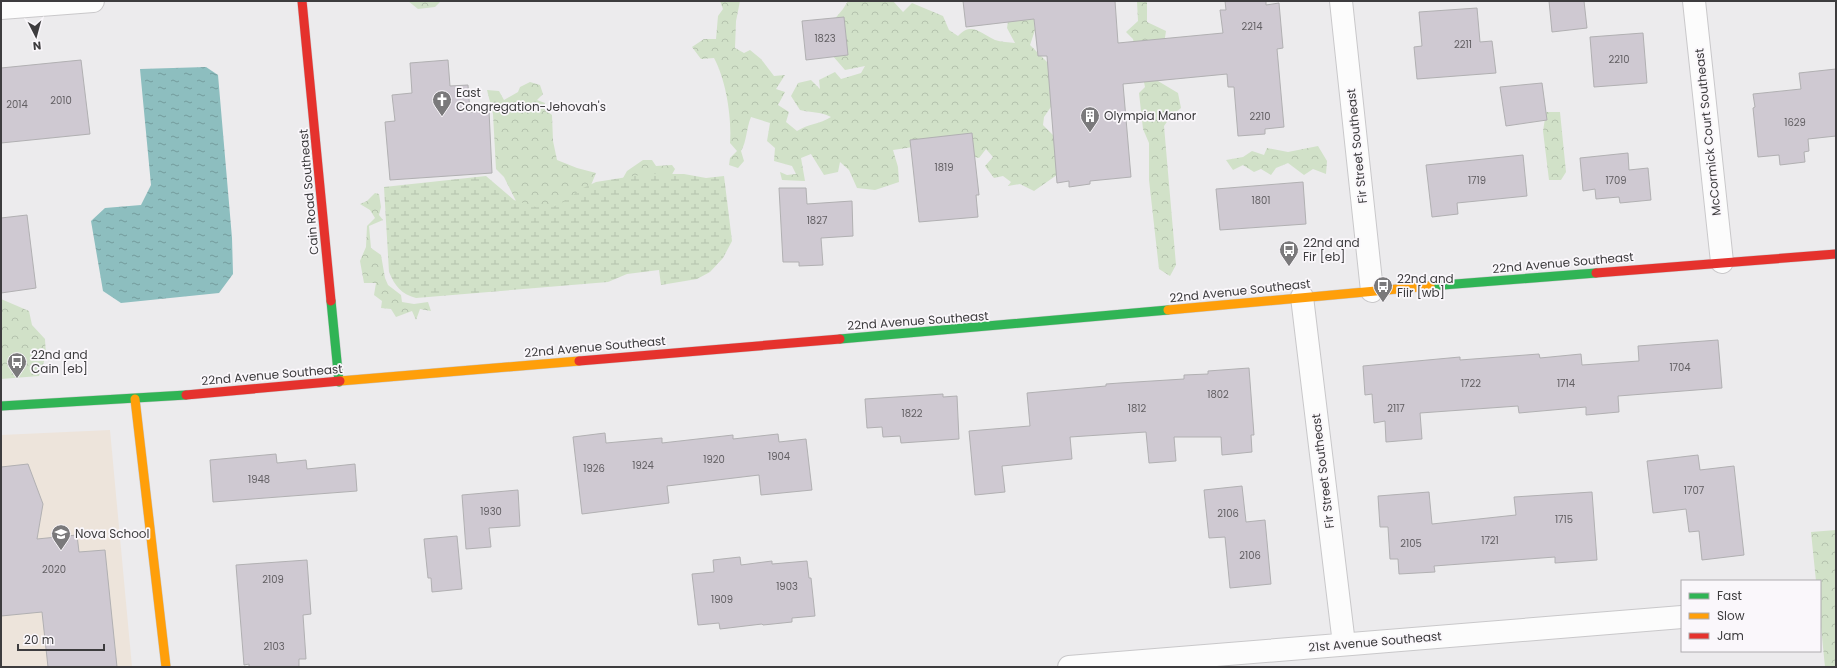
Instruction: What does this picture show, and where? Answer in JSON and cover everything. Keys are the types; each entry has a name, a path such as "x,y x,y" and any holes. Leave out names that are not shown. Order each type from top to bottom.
{"street":[{"path":"1,8 93,1"},
{"name":"Cain Road Southeast","path":"302,1 339,382"},
{"name":"Fir Street Southeast","path":"1342,1 1372,290"},
{"name":"McCormick Court Southeast","path":"1694,1 1722,262"},
{"name":"22nd Avenue Southeast","path":"1,406 135,399 713,349 994,327 1372,290 1836,254"},
{"name":"Fir Street Southeast","path":"1302,297 1344,644"},
{"path":"135,399 166,667"},
{"name":"21st Avenue Southeast","path":"1069,667 1681,617"}],"shaded area":[{"name":"Nova School","path":"110,430 132,667 1,667 1,435"}],"green space":[{"path":"408,1 441,1 435,7 418,9"},
{"path":"720,1 740,1 736,21 735,48 744,53 750,50 761,59 774,76 785,75 776,89 785,92 778,105 789,112 786,122 797,131 831,117 819,113 800,110 791,96 798,83 811,80 820,89 819,80 835,72 841,79 861,73 865,66 845,70 832,55 823,33 848,1 893,1 903,12 912,3 943,16 949,30 958,36 968,29 972,29 995,40 1015,43 1007,28 1009,15 1032,1 1035,30 1030,45 1057,72 1055,101 1044,117 1043,125 1056,138 1064,170 1034,191 1020,184 1008,186 1011,182 1003,176 994,178 985,166 993,157 986,149 979,158 926,145 893,150 898,167 899,182 875,190 857,188 849,170 840,162 838,172 824,175 811,154 801,158 805,181 782,180 780,172 787,175 796,174 792,166 774,161 775,148 767,141 770,123 751,117 741,151 744,161 738,168 729,165 730,158 737,151 730,143 729,111 722,77 714,58 701,59 692,47 704,39 716,39 718,16 723,9"},
{"path":"1137,1 1147,1 1147,22 1166,31 1164,44 1154,50 1158,81 1178,93 1181,108 1171,116 1164,126 1176,265 1170,276 1159,269 1149,180 1149,143 1143,129 1139,93 1145,87 1133,39 1126,32 1138,21"},
{"path":"530,82 540,85 543,94 537,100 545,103 544,109 552,115 553,141 557,160 577,168 596,173 589,190 552,212 518,205 504,177 496,169 493,114 487,90 499,91 504,100 518,92 520,87"},
{"path":"1546,112 1560,112 1566,172 1561,180 1549,180 1543,131"},
{"path":"1318,146 1327,161 1326,174 1313,169 1304,175 1288,163 1276,168 1271,175 1261,169 1254,172 1243,165 1233,170 1226,160 1243,157 1252,151 1264,155 1267,148 1288,152"},
{"path":"643,160 652,160 656,166 672,165 675,169 670,178 623,178 627,171"},
{"path":"646,174 684,174 706,178 724,176 732,241 723,258 710,272 697,279 661,285 659,270 627,274 608,282 416,298 402,292 389,272 384,187 486,176 514,200 536,207 552,207 560,204 583,188 596,182"},
{"path":"375,193 379,194 381,207 379,215 383,220 369,226 371,248 381,255 385,278 388,285 401,295 402,302 414,304 428,302 431,311 420,309 416,320 412,311 396,317 391,309 381,308 382,301 374,295 376,283 364,283 360,261 366,247 367,226 375,218 370,210 360,204 367,201"},
{"path":"1,299 29,311 32,325 45,339 46,356 39,376 1,379"},
{"path":"1836,530 1836,667 1825,667 1821,627 1821,580 1816,580 1811,532"}],"water":[{"path":"206,67 218,75 232,238 233,274 219,293 121,303 103,291 91,221 105,208 141,205 151,185 140,69"}],"building":[{"path":"963,1 1115,1 1118,43 1223,33 1220,10 1226,10 1225,1 1266,1 1266,5 1279,3 1283,48 1277,49 1284,127 1265,129 1265,134 1238,136 1234,87 1228,87 1227,74 1123,84 1131,177 1090,181 1090,184 1069,187 1069,181 1057,183 1047,56 1038,56 1034,19 966,27"},
{"path":"1549,1 1584,1 1587,28 1552,32"},
{"path":"1477,8 1480,42 1492,41 1496,73 1417,79 1414,47 1422,46 1419,12"},
{"path":"844,17 848,55 806,60 802,21"},
{"path":"1643,33 1647,83 1594,87 1590,37"},
{"path":"81,60 90,134 1,143 1,68"},
{"name":"East Congregation-Jehovah's","path":"448,60 450,86 468,85 470,112 489,111 492,173 390,180 385,122 395,121 392,95 412,93 410,63"},
{"path":"1836,69 1836,136 1808,139 1809,151 1804,152 1805,162 1780,165 1779,155 1758,157 1753,94 1801,89 1799,73"},
{"path":"1542,83 1547,120 1506,126 1500,87"},
{"path":"972,133 979,195 976,195 978,217 919,222 910,140"},
{"path":"1628,153 1629,170 1648,168 1651,200 1620,203 1619,197 1596,199 1595,189 1583,191 1580,158"},
{"path":"1523,155 1527,196 1457,203 1458,214 1432,217 1426,165"},
{"path":"1303,182 1306,224 1220,230 1216,189"},
{"path":"779,188 806,188 807,204 852,201 853,236 821,238 823,265 799,266 799,262 783,262"},
{"path":"27,215 36,288 1,293 1,218"},
{"path":"1718,340 1722,388 1618,396 1619,412 1586,415 1586,407 1519,413 1518,406 1420,413 1422,439 1386,442 1385,421 1374,423 1372,394 1365,395 1363,366 1460,357 1460,360 1539,354 1540,358 1581,354 1582,365 1639,361 1638,346"},
{"path":"1249,368 1254,435 1251,435 1252,452 1222,455 1221,437 1174,437 1176,461 1149,463 1146,432 1070,437 1072,459 1002,466 1005,492 975,495 969,431 1030,426 1027,393 1106,386 1106,384 1184,379 1184,375 1208,374 1208,371"},
{"path":"943,394 943,397 957,396 959,439 901,443 900,436 883,437 882,427 867,428 865,399"},
{"path":"605,433 606,443 662,438 662,443 733,435 733,439 778,434 779,442 806,439 812,490 761,495 759,475 667,486 669,503 582,514 573,437"},
{"path":"276,454 277,463 306,460 307,469 355,464 357,491 213,502 210,460"},
{"path":"1698,455 1700,470 1734,466 1744,555 1702,560 1699,531 1689,532 1686,509 1653,513 1647,461"},
{"path":"28,464 43,504 37,539 77,535 79,552 105,550 117,667 48,667 42,612 1,616 1,467"},
{"path":"1242,486 1246,522 1265,520 1271,584 1230,588 1225,537 1209,538 1204,490"},
{"path":"518,490 520,526 489,528 491,547 466,549 462,495"},
{"path":"1429,492 1432,524 1516,515 1514,497 1592,492 1597,560 1555,563 1555,557 1434,566 1435,572 1399,574 1398,559 1390,559 1388,527 1380,527 1378,496"},
{"path":"457,536 462,589 432,592 431,578 428,578 424,539"},
{"path":"740,557 741,565 772,561 772,564 807,561 809,578 811,578 815,616 792,618 792,622 720,629 719,623 698,625 692,574 714,572 713,560"},
{"path":"307,560 311,614 303,615 306,659 299,659 299,667 249,667 249,664 244,665 236,565"}],"traffic: fast":[{"path":"1430,286 1596,273"},
{"path":"331,301 339,382"},
{"path":"840,339 1168,310"},
{"path":"1,406 186,395"}],"traffic: slow":[{"path":"1168,310 1430,286"},
{"path":"340,381 579,361"},
{"path":"135,399 166,667"}],"traffic: jam":[{"path":"302,1 331,301"},
{"path":"1596,273 1836,254"},
{"path":"579,361 840,339"},
{"path":"186,395 340,381"}],"place":[{"name":"East Congregation-Jehovah's","path":"442,117"},
{"name":"Olympia Manor","path":"1090,133"},
{"name":"22nd and Fir [eb]","path":"1289,267"},
{"name":"22nd and Fiir [wb]","path":"1383,303"},
{"name":"22nd and Cain [eb]","path":"17,379"},
{"name":"Nova School","path":"61,551"}]}
